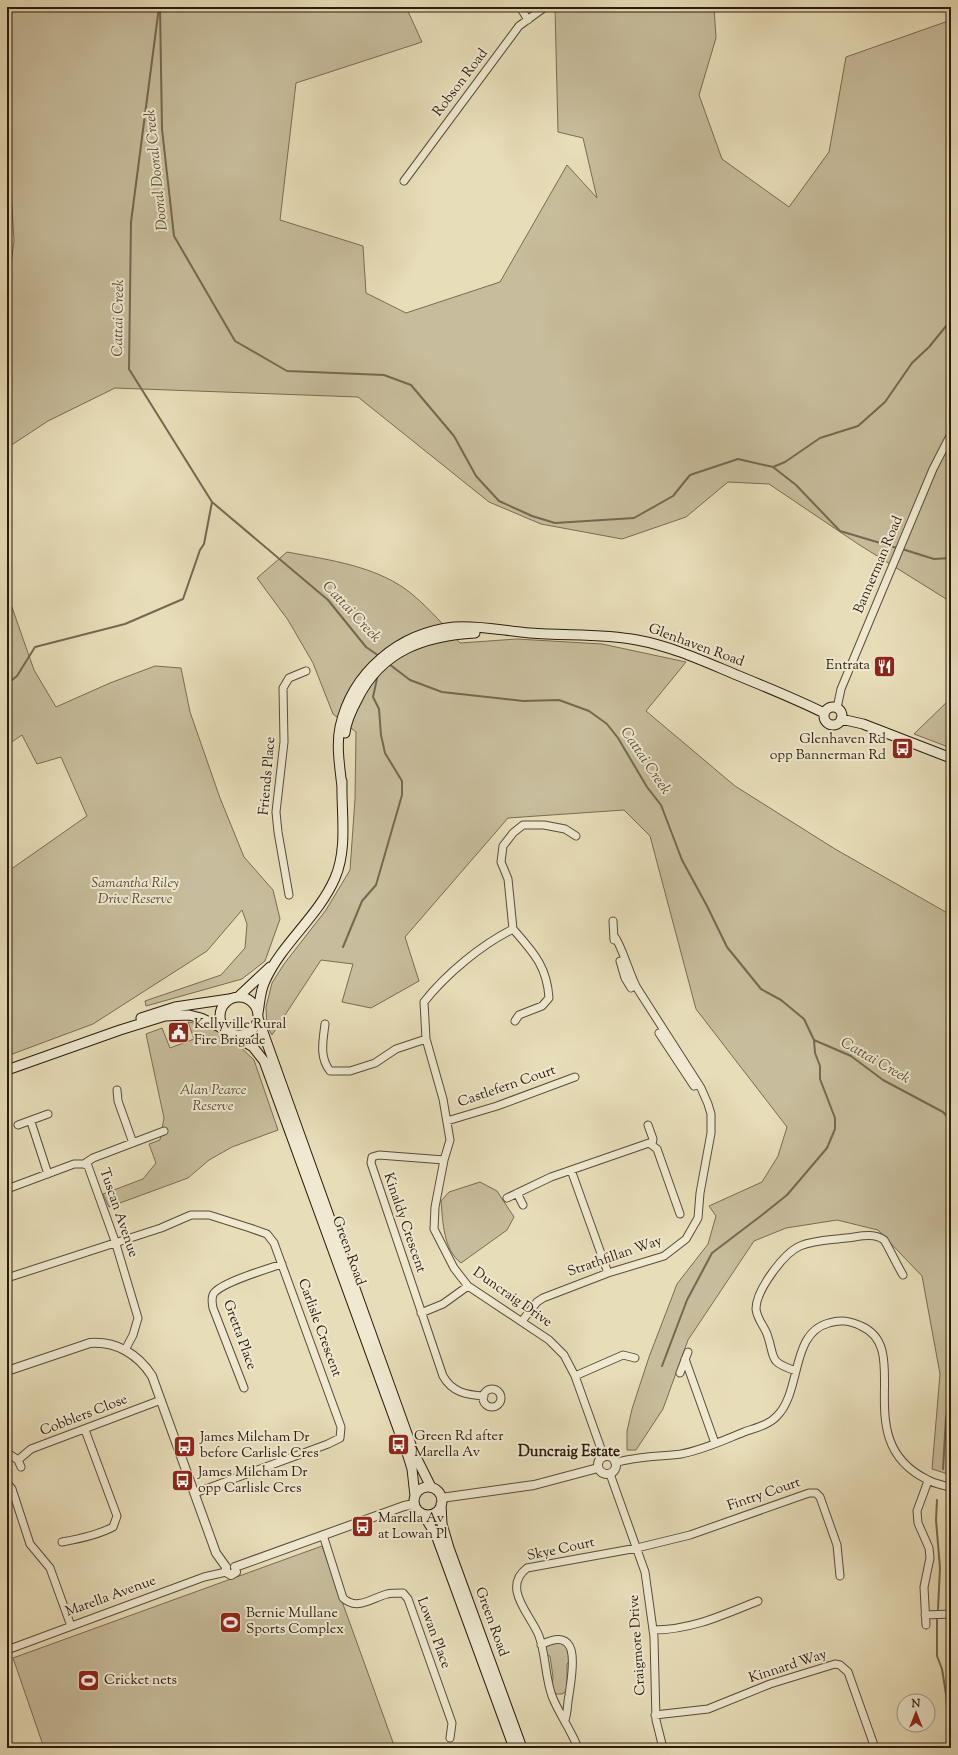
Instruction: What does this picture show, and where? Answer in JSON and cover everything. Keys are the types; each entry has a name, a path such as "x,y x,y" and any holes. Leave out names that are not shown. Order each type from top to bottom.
{"main road":[{"name":"Glenhaven Road","path":"258,1016 265,980 277,961 312,917 335,878 340,863 342,843 342,787 338,742 345,708 359,689 368,670 395,651 432,638 454,634 502,630 555,635 606,636 636,639 657,644 706,662 824,713"},
{"path":"829,708 837,708 841,714 841,719 836,723 829,723 825,720 824,713 829,708"},
{"path":"841,719 863,724 951,758"},
{"name":"Glenhaven Road","path":"234,998 277,961"},
{"path":"7,1070 120,1030 142,1017 166,1009 234,998 251,1001 258,1016 256,1024 247,1033 236,1035 228,1032 220,1021 220,1013 224,1003 234,998"},
{"name":"Green Road","path":"120,1030 165,1016 177,1015 201,1018 252,1047 264,1061 408,1456 412,1469 415,1500"},
{"name":"Green Road","path":"258,1016 414,1453 431,1487"},
{"path":"431,1487 437,1491 441,1501 435,1512 423,1514 418,1510 415,1500 422,1488 431,1487"},
{"name":"Green Road","path":"441,1501 442,1524 449,1548 522,1748"},
{"name":"Green Road","path":"423,1514 436,1535 514,1748"}],"street":[{"path":"520,7 528,20"},
{"name":"Robson Road","path":"404,181 519,26 544,7"},
{"name":"Bannerman Road","path":"837,708 841,689 934,469 951,434"},
{"name":"Friends Place","path":"289,895 276,812 284,742 283,688 289,678 306,671"},
{"path":"516,1022 519,1015 542,1006 549,998 544,968 528,946 512,929 508,879 501,862 503,846 523,825 544,825 565,829 576,836"},
{"name":"Strathfillan Way","path":"522,1321 537,1302 543,1298 608,1273 664,1256 686,1238 698,1218 700,1193 711,1133 711,1114 701,1088 630,976 618,941 614,936 613,921"},
{"name":"Duncraig Drive","path":"512,929 493,939 444,980 424,1002 426,1039 447,1121 450,1140 444,1160 435,1207 434,1229 454,1268 468,1286 522,1321 557,1348 569,1363 604,1456"},
{"path":"325,1024 322,1050 325,1064 330,1071 350,1071 375,1063 396,1049 426,1039"},
{"name":"Castlefern Court","path":"447,1121 497,1106 575,1077"},
{"path":"117,1090 118,1101 133,1143"},
{"path":"18,1125 31,1122 48,1114"},
{"path":"31,1122 48,1174"},
{"path":"648,1125 653,1139 652,1144"},
{"path":"84,1164 93,1158 164,1131"},
{"path":"507,1198 571,1170 645,1144 652,1144 657,1149 680,1214"},
{"name":"Kinaldy Crescent","path":"421,1313 370,1163 372,1157 379,1155 444,1160"},
{"name":"Tuscan Avenue","path":"7,1188 74,1164 84,1164 88,1166 115,1242 138,1318 133,1335 125,1350"},
{"path":"571,1170 608,1273"},
{"path":"517,1193 523,1206"},
{"name":"Carlisle Crescent","path":"7,1278 161,1228 191,1215 209,1215 267,1234 274,1243 301,1314 341,1427 340,1438 328,1444 195,1493"},
{"path":"796,1371 779,1365 773,1357 766,1332 760,1322 756,1310 758,1298 784,1257 799,1246 810,1243 873,1235 885,1241 894,1261 903,1275"},
{"name":"Gretta Place","path":"244,1388 213,1308 212,1302 214,1293 227,1284 282,1264"},
{"path":"468,1286 443,1304 421,1313 445,1380 459,1392 484,1396"},
{"path":"615,1462 630,1458 681,1454 716,1443 765,1424 776,1417 785,1407 807,1339 815,1329 836,1321 850,1321 874,1334 881,1344 884,1356 883,1411 885,1426 897,1455 911,1470 928,1480 951,1488"},
{"path":"7,1371 90,1342 108,1344 125,1350 139,1359 149,1370 216,1552 226,1569 231,1564 235,1567 404,1506 415,1500"},
{"path":"680,1373 688,1352"},
{"path":"575,1376 623,1355 635,1358"},
{"path":"685,1359 716,1443"},
{"name":"Cobblers Close","path":"9,1454 19,1463 31,1449 85,1430 161,1400"},
{"path":"62,1542 82,1538 108,1529 116,1522 116,1509 85,1430"},
{"path":"604,1456 612,1458 615,1462 616,1468 610,1474 601,1473 598,1468 598,1461 604,1456"},
{"path":"441,1501 534,1485 598,1468"},
{"name":"Craigmore Drive","path":"610,1474 645,1572 653,1630 655,1715 657,1731 663,1748"},
{"path":"926,1625 924,1587 930,1558 929,1548 918,1523 917,1512 928,1480"},
{"path":"7,1483 12,1489 30,1544 50,1568 71,1626"},
{"name":"Fintry Court","path":"637,1548 690,1535 809,1493 816,1493 820,1498 837,1545 840,1576"},
{"name":"Lowan Place","path":"323,1535 344,1598 349,1603 364,1603 388,1594 396,1593 403,1593 408,1599 452,1722 450,1738"},
{"name":"Skye Court","path":"578,1748 553,1697 548,1682 539,1636 517,1595 516,1586 521,1573 536,1566 637,1548"},
{"name":"Marella Avenue","path":"7,1650 226,1569"},
{"path":"653,1630 669,1630 697,1625 758,1601"},
{"path":"925,1615 951,1614"},
{"path":"540,1644 547,1641 564,1641 570,1646 572,1652 573,1673 568,1697 568,1712 565,1720"},
{"name":"Kinnard Way","path":"655,1715 708,1709 770,1684 835,1664 840,1665 848,1672 875,1748"}],"green space":[{"path":"7,7 406,7 422,42 296,83 280,220 363,246 366,293 406,313 500,282 567,165 597,198 583,138 558,132 555,8 714,7 716,38 699,95 722,159 789,207 829,152 846,57 951,20 951,602 858,544 769,484 728,482 686,517 622,539 541,524 489,502 358,397 115,388 48,421 7,448 7,295 14,241 7,122"},
{"path":"287,552 336,561 385,577 400,585 419,600 460,643 517,639 602,644 686,662 646,711 735,786 835,849 951,915 951,1475 932,1469 940,1374 922,1276 878,1230 837,1220 786,1228 754,1241 688,1340 663,1409 636,1450 627,1450 627,1431 632,1409 649,1357 677,1284 708,1244 716,1216 709,1206 762,1182 778,1156 787,1127 696,1009 650,836 624,810 508,818 405,937 419,981 371,1008 342,1002 353,964 321,960 272,1035 267,1026 266,1007 272,983 284,964 326,910 350,870 355,799 356,732 333,714 313,663 288,620 257,578"},
{"name":"Samantha Riley Drive Reserve","path":"7,593 34,670 56,707 110,683 155,666 181,668 190,712 220,798 244,857 273,890 280,919 265,961 242,979 146,1006 145,1001 221,975 245,948 247,924 242,910 207,951 93,1024 7,1056 7,872 87,816 61,757 37,764 22,735 7,745"},
{"path":"951,698 951,748 914,734"},
{"name":"Alan Pearce Reserve","path":"188,1022 212,1026 223,1037 234,1041 254,1060 278,1130 232,1147 209,1160 188,1178 109,1207 103,1194 143,1179 156,1163 149,1144 160,1140 164,1118 146,1034 162,1028 170,1048 194,1039"},
{"path":"480,1182 497,1191 514,1217 507,1230 461,1263 455,1257 447,1243 443,1226 441,1201 449,1192"},
{"name":"Bernie Mullane Sports Complex","path":"322,1546 395,1748 44,1748 13,1658"},
{"path":"563,1642 569,1648 570,1660 567,1664 567,1691 562,1694 556,1694 552,1689 553,1677 550,1656 546,1655 545,1645 547,1643"}],"waterway":[{"name":"Cattai Creek","path":"159,7 131,222 129,369 212,502 328,600 366,647 379,656"},
{"name":"Dooral Dooral Creek","path":"160,7 162,129 174,236 235,341 287,371 384,375 411,385 454,436 476,476 499,501 532,516 555,523 634,518 673,496 690,475 738,459 773,467 796,485 840,531 897,548"},
{"path":"773,467 785,462 820,438 858,426 885,402 912,363 929,347 951,320"},
{"path":"7,684 17,676 35,647 125,624 183,599 200,550 204,544 212,502"},
{"name":"Dooral Dooral Creek","path":"902,549 934,559 951,558"},
{"name":"Cattai Creek","path":"389,664 410,680 442,692 523,701 559,700 589,711 607,724 618,738 647,787 661,805 682,860 727,947 761,989 781,1000 804,1019 814,1040 851,1056 883,1080 943,1112 951,1121"},
{"path":"343,947 362,901 376,885 402,795 402,781 385,753 381,735 379,709 373,697 378,674"},
{"path":"662,1366 687,1300 712,1253 787,1195 827,1148 835,1129 835,1118 820,1079 820,1066 815,1053 814,1040"},
{"path":"943,1469 946,1418 951,1392"},
{"path":"937,1500 936,1520 940,1568 938,1609"},
{"path":"937,1620 937,1656 942,1669 946,1694 949,1735 951,1740"}],"place":[{"name":"Entrata","path":"885,666"},
{"name":"Glenhaven Rd opp Bannerman Rd","path":"902,748"},
{"name":"Kellyville Rural Fire Brigade","path":"178,1033"},
{"name":"Green Rd after Marella Av","path":"399,1445"},
{"name":"James Mileham Dr before Carlisle Cres","path":"184,1446"},
{"name":"James Mileham Dr opp Carlisle Cres","path":"183,1481"},
{"name":"Marella Av at Lowan Pl","path":"362,1527"},
{"name":"Bernie Mullane Sports Complex","path":"231,1622"},
{"name":"Cricket nets","path":"88,1681"}],"district":[{"name":"Duncraig Estate","path":"569,1452"}]}
